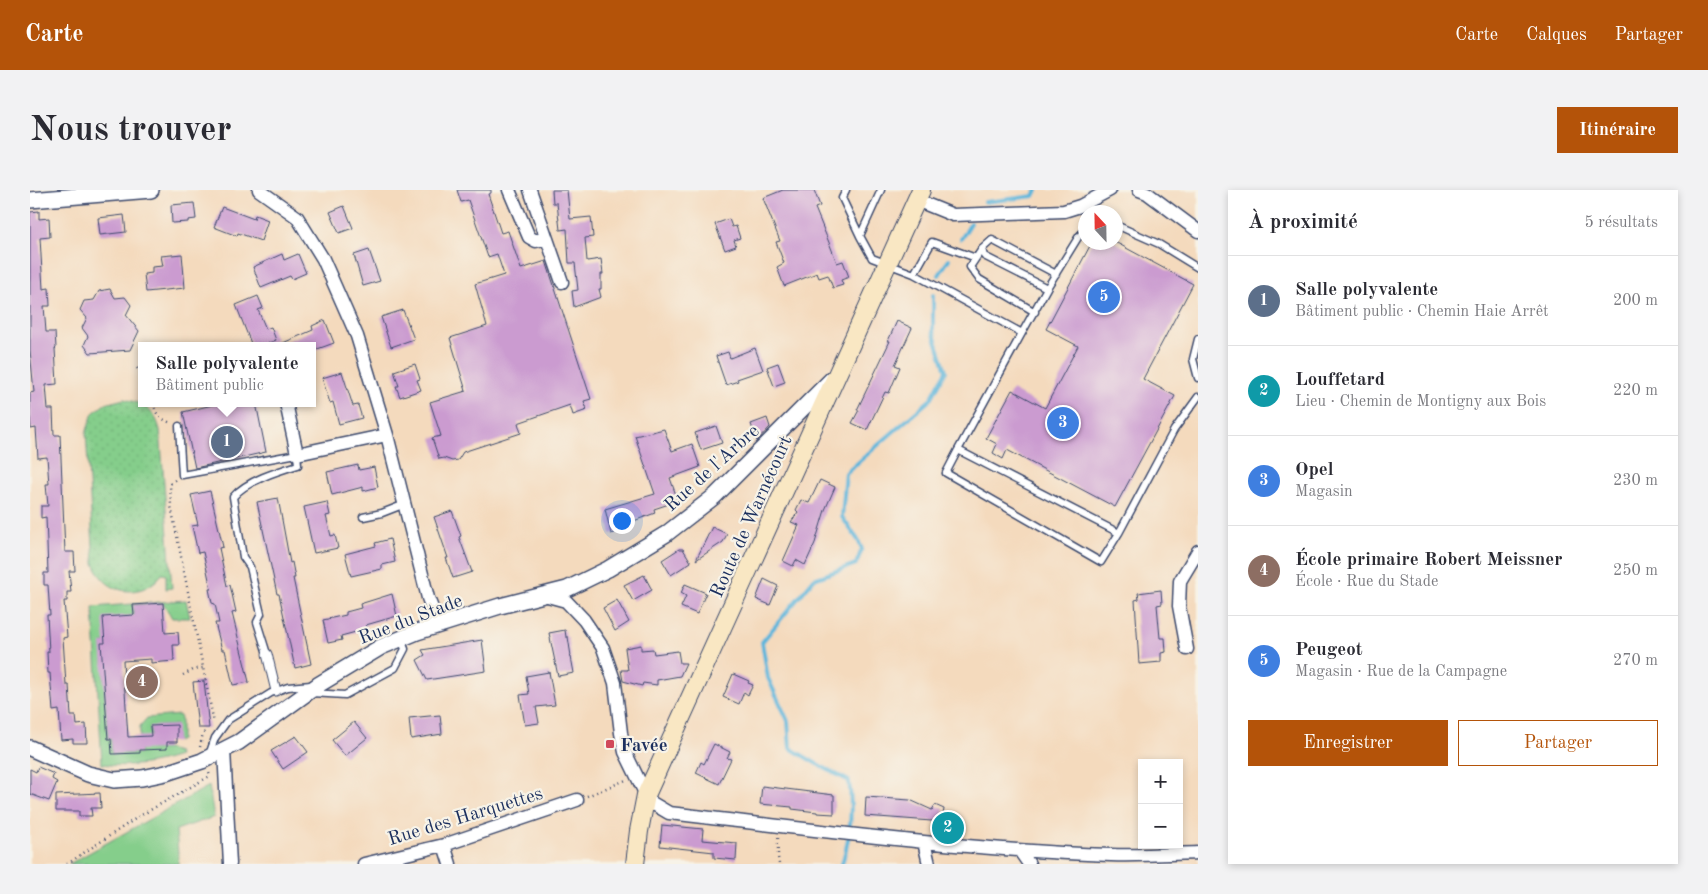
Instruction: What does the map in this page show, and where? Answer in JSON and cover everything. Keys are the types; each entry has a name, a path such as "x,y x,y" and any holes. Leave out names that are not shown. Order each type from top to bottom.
{"main road":[{"name":"Route de Warnécourt","path":"635,864 646,795 918,195"}],"street":[{"path":"30,200 151,190"},
{"path":"259,190 297,217 323,259 356,336 387,435 428,598 439,626"},
{"path":"509,190 529,237 536,241 545,238"},
{"path":"530,190 545,238 562,282"},
{"path":"918,195 953,215 1064,211 1080,206 1110,190"},
{"path":"1139,190 1147,193 1198,231"},
{"name":"Rue de l'Arbre","path":"544,595 567,589 608,569 666,534 715,496 836,375"},
{"path":"287,407 296,454 387,435"},
{"path":"1187,649 1179,606 1180,580 1198,551"},
{"path":"544,595 566,601 584,620 603,648 614,683 620,733 625,752 646,795 652,803 668,813 837,833 1020,851 1113,855 1198,853"},
{"name":"Rue du Stade","path":"30,748 88,774 114,780 142,778 166,773 206,759 239,742 312,689 366,655 401,639 439,626 500,606 544,595"},
{"path":"267,654 276,691"},
{"path":"224,750 230,864"},
{"name":"Rue des Harquettes","path":"364,864 444,845 577,800"},
{"path":"924,842 929,864"},
{"path":"444,845 450,864"},
{"path":"1020,851 1029,864"}],"lane":[{"path":"839,190 872,258 914,274 1022,333"},
{"path":"842,198 846,190"},
{"path":"860,236 881,190"},
{"path":"1123,228 1159,244 1198,268"},
{"path":"1035,312 979,279 970,267 982,249 992,240 1056,274"},
{"path":"1078,241 1047,288 946,473 1101,562 1119,533 1174,430 1198,397"},
{"path":"914,274 932,242 976,258"},
{"path":"982,249 984,256 1047,288"},
{"path":"1198,338 1192,359 1198,378"},
{"path":"179,426 182,475 296,454 298,465 240,488 233,497 243,557 250,567 261,614 257,622 267,654"},
{"path":"958,450 1119,533"},
{"path":"363,517 382,513 405,504"},
{"path":"206,759 215,738 228,720 276,691 288,686 345,696 395,668 405,649 401,639"}],"path":[{"path":"154,407 160,418 179,426"},
{"path":"182,475 170,484 171,506 215,728"},
{"path":"183,675 195,669 203,668"},
{"path":"67,864 138,817 210,776 206,759 200,752 203,733 209,730"},
{"path":"577,800 637,776"},
{"path":"779,826 779,864"}],"green space":[{"path":"124,399 137,403 138,407 147,408 158,423 172,588 166,589 166,575 162,574 149,586 133,591 124,591 108,584 101,577 94,563 86,433 93,413 105,404"},
{"path":"186,600 190,618 172,618 163,603 133,605 134,619 105,643 102,643 108,739 111,739 112,754 140,753 140,726 147,718 179,715 181,718 181,740 177,742 176,725 150,727 151,749 167,749 178,752 179,756 160,761 122,766 102,764 93,607"},
{"path":"209,786 214,817 176,830 179,864 69,864"}],"building":[{"path":"457,190 491,190 491,193 488,194 501,233 508,231 521,269 546,261 591,399 584,401 587,410 573,415 570,405 518,423 521,433 463,452 458,460 452,461 444,458 439,459 432,438 441,436 430,402 466,391 450,338 487,326 475,284 504,275 497,254 488,257 468,200 461,202"},
{"path":"552,190 567,190 570,219 591,217 593,237 585,238 587,261 601,259 603,274 601,274 601,289 599,289 601,297 574,307 572,291 578,290 575,263 569,263 567,229 560,230 557,203 553,203"},
{"path":"783,190 814,190 820,206 815,208 837,263 843,261 849,277 841,280 843,285 833,288 828,275 819,278 817,273 784,286 777,267 784,263 776,242 780,241 763,198"},
{"path":"194,203 196,219 188,220 188,222 172,223 171,205"},
{"path":"344,206 353,228 339,233 330,212"},
{"path":"222,207 254,219 255,215 268,220 261,241 238,233 237,236 214,227"},
{"path":"39,211 39,219 49,218 50,237 40,238 43,289 49,288 50,306 44,306 46,332 55,332 56,348 57,384 46,385 48,409 53,409 54,435 60,435 65,552 74,552 75,571 69,571 71,592 67,592 67,601 64,601 67,637 63,638 66,685 69,685 71,716 76,716 77,725 86,724 87,743 73,743 73,739 61,740 59,710 53,711 50,673 48,673 47,615 50,615 48,585 44,585 44,573 48,573 46,517 41,518 41,506 48,506 46,484 49,484 47,457 38,458 36,428 31,429 30,416 30,393 34,392 30,350 30,212"},
{"path":"124,215 126,232 100,235 98,218"},
{"path":"729,219 732,227 736,226 740,238 734,240 736,246 725,250 715,224"},
{"path":"1123,246 1193,284 1143,379 1175,396 1115,507 1007,450 1003,459 993,453 997,444 986,438 1012,390 1045,408 1078,346 1046,329 1088,250 1123,250"},
{"path":"369,250 380,281 363,286 354,255"},
{"path":"182,254 185,288 146,292 144,274 152,273 152,267 163,266 161,256"},
{"path":"282,254 284,260 298,254 306,273 292,279 290,276 261,288 253,267"},
{"path":"110,289 115,298 125,297 131,305 126,315 139,331 130,350 90,353 84,345 88,336 82,328 87,318 80,310 84,301 94,300 99,291"},
{"path":"258,296 263,308 258,310 266,329 271,327 276,340 271,342 250,342 236,305"},
{"path":"403,310 414,339 391,347 381,317"},
{"path":"325,320 334,343 316,350 316,342 285,342 313,330 312,326"},
{"path":"897,321 912,328 895,365 900,367 889,393 885,392 867,430 852,423 890,341 888,341"},
{"path":"755,348 763,370 726,385 716,356 728,352 730,358"},
{"path":"778,363 785,382 774,386 767,367"},
{"path":"415,364 420,379 417,380 421,390 400,397 394,371"},
{"path":"342,372 353,406 358,405 362,418 339,424 333,402 330,403 322,378"},
{"path":"204,407 257,407 266,452 195,468 183,412"},
{"path":"767,418 770,427 757,441 751,424"},
{"path":"716,426 722,443 701,450 695,433"},
{"path":"664,429 672,451 692,444 700,467 670,478 678,501 654,509 655,513 631,522 632,527 611,534 605,509 655,494 635,436"},
{"path":"358,465 359,470 374,467 378,487 363,491 363,487 332,495 327,472"},
{"path":"820,480 835,487 805,565 796,560 793,566 783,561 799,525 791,522 798,512 796,510 801,500 809,503"},
{"path":"210,491 223,547 219,548 227,586 230,585 236,612 232,613 249,682 233,685 225,650 222,650 215,623 219,623 215,604 212,603 203,552 198,553 192,526 198,525 191,495"},
{"path":"278,498 311,664 295,668 257,502"},
{"path":"327,502 330,515 326,516 331,536 335,535 338,548 314,553 304,507"},
{"path":"452,511 472,572 453,578 434,517"},
{"path":"712,527 727,534 723,542 696,560"},
{"path":"390,539 395,562 382,565 382,569 351,576 345,554 376,546 375,543"},
{"path":"679,549 683,549 691,562 671,575 662,560"},
{"path":"644,575 652,590 633,601 624,585"},
{"path":"764,579 778,586 770,605 756,599"},
{"path":"685,584 706,593 697,614 681,607 686,596 681,593"},
{"path":"1161,590 1162,604 1157,605 1160,638 1165,638 1166,652 1161,653 1161,662 1139,664 1135,600 1139,599 1138,593"},
{"path":"392,594 397,616 366,625 367,629 341,636 342,640 328,643 323,620 346,615 346,612 361,608 360,604"},
{"path":"617,600 629,622 615,631 603,608"},
{"path":"163,603 165,633 178,632 179,645 173,645 174,661 151,663 151,659 123,661 128,737 151,736 150,726 177,725 177,742 167,742 167,749 140,750 140,753 112,754 111,739 108,739 101,643 105,643 103,617 134,615 133,605"},
{"path":"565,630 566,637 568,637 574,673 558,676 549,633"},
{"path":"482,640 486,671 427,680 417,660 425,655 422,650"},
{"path":"641,645 641,650 653,649 654,654 678,651 680,663 686,663 680,676 657,680 657,685 643,683 642,686 623,681 621,670 628,670 625,648"},
{"path":"549,672 555,705 536,707 539,723 525,725 520,695 529,694 526,676"},
{"path":"733,674 749,681 748,683 753,685 748,695 744,692 739,704 723,697"},
{"path":"204,681 209,728 198,728 193,682"},
{"path":"440,715 442,734 411,739 409,718"},
{"path":"354,722 367,738 345,756 332,740"},
{"path":"296,736 308,752 283,769 271,751"},
{"path":"714,744 730,752 727,758 731,759 719,784 696,773 701,762 704,764"},
{"path":"38,767 54,774 52,779 57,782 49,801 30,794 30,769 36,772"},
{"path":"762,786 834,795 834,814 760,804"},
{"path":"100,793 101,808 91,808 92,816 79,816 79,811 56,811 56,795"},
{"path":"866,797 910,800 932,810 935,805 944,809 943,815 958,823 865,816"},
{"path":"662,825 703,829 702,840 737,843 736,860 714,858 714,852 660,846"}],"waterway":[{"path":"985,202 1034,196 1037,190"},
{"path":"961,239 971,223"},
{"path":"939,275 949,259"},
{"path":"842,864 850,823 849,781 790,748 788,721 768,678 762,642 814,579 856,564 862,549 842,517 846,473 931,399 946,371 933,331 933,295"}],"place":[{"name":"Peugeot","path":"1104,297"},
{"name":"Opel","path":"1063,423"},
{"name":"Salle polyvalente","path":"227,442"},
{"name":"École primaire Robert Meissner","path":"142,682"},
{"name":"Favée","path":"610,744"},
{"name":"Louffetard","path":"948,828"}]}
